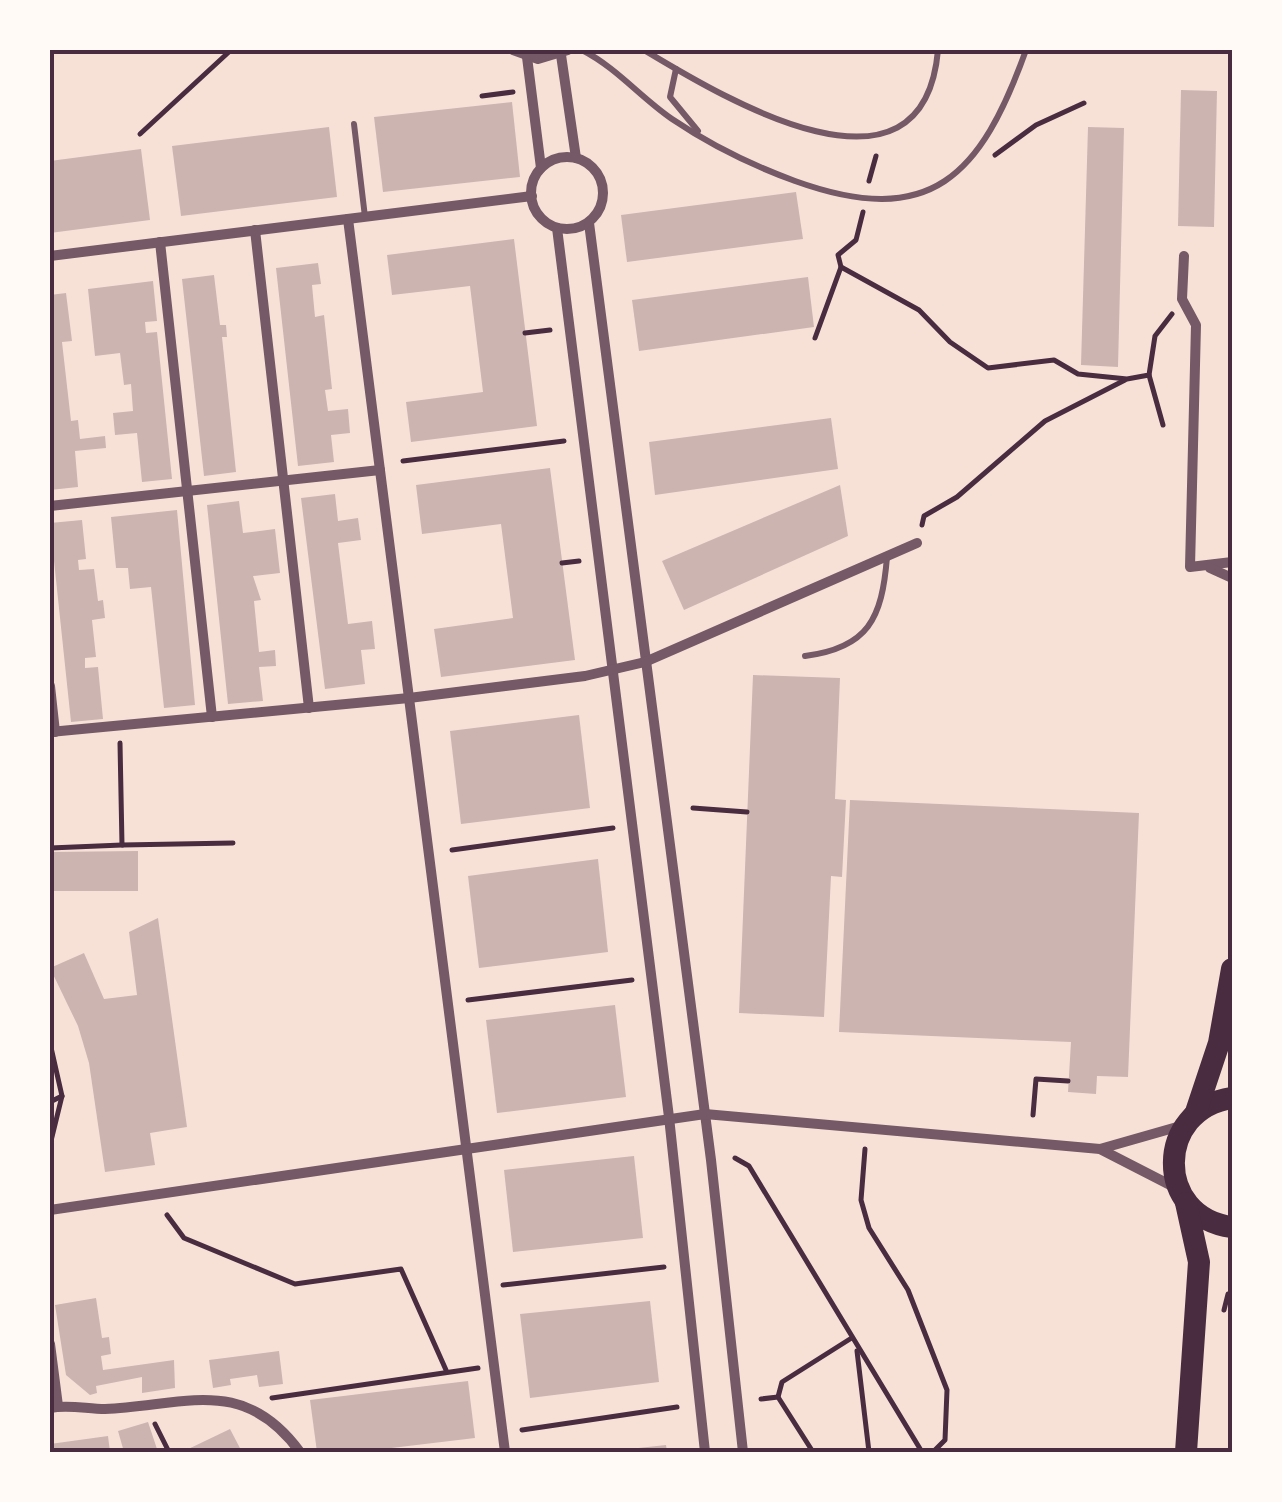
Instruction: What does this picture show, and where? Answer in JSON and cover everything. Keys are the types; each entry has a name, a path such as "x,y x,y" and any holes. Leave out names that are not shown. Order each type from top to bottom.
{"main road":[{"path":"1186,1452 1199,1262 1172,1154 1219,1043 1232,968"},
{"path":"1190,1118 1232,1098"},
{"path":"1182,1196 1204,1218 1232,1227"}],"street":[{"path":"513,50 527,57 564,52 576,158"},
{"path":"527,57 542,168 532,196 542,219 558,228 589,222"},
{"path":"542,168 558,159 576,158 587,163 602,181 602,204 589,222 705,1114 743,1452"},
{"path":"50,256 532,196"},
{"path":"348,219 505,1452"},
{"path":"558,228 669,1117 705,1452"},
{"path":"255,230 308,708"},
{"path":"160,242 212,716"},
{"path":"1184,256 1182,299 1196,325 1190,567 1209,568 1232,562"},
{"path":"50,506 380,470"},
{"path":"50,686 53,732 409,698 612,671 645,662 917,543"},
{"path":"1209,568 1232,578"},
{"path":"50,1210 705,1114 1100,1149 1190,1118"},
{"path":"1100,1149 1182,1196"},
{"path":"50,1344 54,1407 107,1409 200,1399 260,1414 278,1426 300,1452"}],"lane":[{"path":"582,50 612,65 671,118 702,136 776,174 863,201 923,192 960,168 981,145 1002,109 1026,50"},
{"path":"644,50 764,116 820,134 862,138 897,127 916,109 933,79 938,50"},
{"path":"676,69 670,97 702,136"},
{"path":"354,124 365,217"},
{"path":"805,656 840,652 862,636 877,610 887,556"}],"path":[{"path":"140,134 231,50"},
{"path":"482,96 498,94"},
{"path":"960,168 981,164 1036,126 1084,103"},
{"path":"815,338 841,268 838,255 856,240 863,201"},
{"path":"841,268 919,310 950,342 988,368 1054,360 1078,374 1128,379"},
{"path":"1163,425 1150,375 1155,336 1182,299"},
{"path":"526,333 550,330"},
{"path":"917,543 924,516 956,497 1018,441 1098,390 1150,375"},
{"path":"402,462 564,442"},
{"path":"562,563 580,561"},
{"path":"121,767 122,845"},
{"path":"694,808 747,812"},
{"path":"452,850 613,828"},
{"path":"50,848 233,842"},
{"path":"468,1000 632,980"},
{"path":"50,1042 62,1096 50,1146"},
{"path":"1033,1115 1036,1079 1068,1081"},
{"path":"50,1102 62,1096"},
{"path":"865,1149 861,1200 868,1228 908,1290 946,1390 945,1440 933,1452"},
{"path":"735,1158 749,1166 922,1452"},
{"path":"167,1215 184,1238 295,1284 400,1268 446,1370"},
{"path":"502,1285 664,1267"},
{"path":"1223,1314 1228,1294"},
{"path":"813,1452 778,1398 782,1382 852,1338"},
{"path":"856,1347 869,1452"},
{"path":"260,1414 268,1399 290,1392 482,1367"},
{"path":"761,1399 778,1398"},
{"path":"520,1430 677,1407"},
{"path":"151,1417 168,1452"}],"building":[{"path":"1181,90 1217,91 1214,227 1178,226"},
{"path":"512,102 520,177 383,192 374,117"},
{"path":"329,127 337,197 181,216 172,146"},
{"path":"1088,127 1124,128 1118,367 1081,365"},
{"path":"141,149 150,220 50,233 50,161"},
{"path":"796,192 803,239 627,262 621,215"},
{"path":"514,239 537,426 411,442 406,402 483,392 470,286 392,295 387,255"},
{"path":"318,263 321,284 312,285 315,317 324,315 332,389 325,390 328,411 348,409 350,433 331,435 334,462 298,466 276,268"},
{"path":"214,275 220,325 226,325 227,337 222,337 236,472 204,476 182,279"},
{"path":"808,277 814,327 639,351 632,300"},
{"path":"153,281 157,321 145,322 146,333 157,332 172,479 142,482 137,433 115,435 113,413 133,411 131,384 124,385 120,353 95,356 88,289"},
{"path":"66,293 72,341 62,342 71,421 78,420 80,439 105,436 106,448 75,451 78,487 50,490 50,295"},
{"path":"831,418 838,469 655,495 649,442"},
{"path":"550,468 575,660 441,677 434,629 513,618 501,524 422,534 416,485"},
{"path":"840,485 848,536 684,610 662,561"},
{"path":"335,494 338,521 358,518 361,540 338,543 348,624 372,621 375,649 361,650 365,684 325,689 301,498"},
{"path":"239,501 243,533 275,529 280,573 253,576 261,600 254,601 259,652 275,650 276,666 259,667 263,701 228,704 207,505"},
{"path":"177,510 195,705 164,708 151,587 130,589 128,568 116,568 111,517"},
{"path":"82,520 86,559 78,560 79,570 94,569 98,601 103,600 105,618 92,620 96,657 85,658 85,668 98,667 103,719 71,722 50,523"},
{"path":"753,675 840,678 835,799 846,800 842,877 831,876 824,1017 739,1013"},
{"path":"579,715 590,808 461,824 450,731"},
{"path":"850,800 1139,813 1128,1077 1097,1076 1096,1094 1068,1092 1071,1042 839,1032"},
{"path":"138,851 138,891 50,891 50,852"},
{"path":"598,859 608,952 479,968 468,876"},
{"path":"158,918 187,1127 150,1133 155,1165 105,1172 89,1063 78,1026 50,968 84,953 104,999 137,995 129,932"},
{"path":"615,1005 626,1097 497,1113 486,1020"},
{"path":"634,1156 643,1238 513,1252 504,1170"},
{"path":"96,1298 102,1338 109,1337 111,1354 101,1356 103,1370 174,1360 175,1388 142,1393 142,1377 96,1386 97,1393 90,1395 66,1375 55,1305"},
{"path":"650,1301 659,1382 530,1398 520,1314"},
{"path":"279,1351 283,1384 259,1387 257,1375 230,1379 231,1385 213,1388 209,1360"},
{"path":"468,1381 475,1438 358,1452 317,1452 310,1400"},
{"path":"148,1422 158,1452 124,1452 118,1431"},
{"path":"230,1429 242,1452 182,1452"},
{"path":"108,1436 110,1452 50,1452 50,1444"},
{"path":"666,1445 667,1452 629,1452 629,1449"}]}
